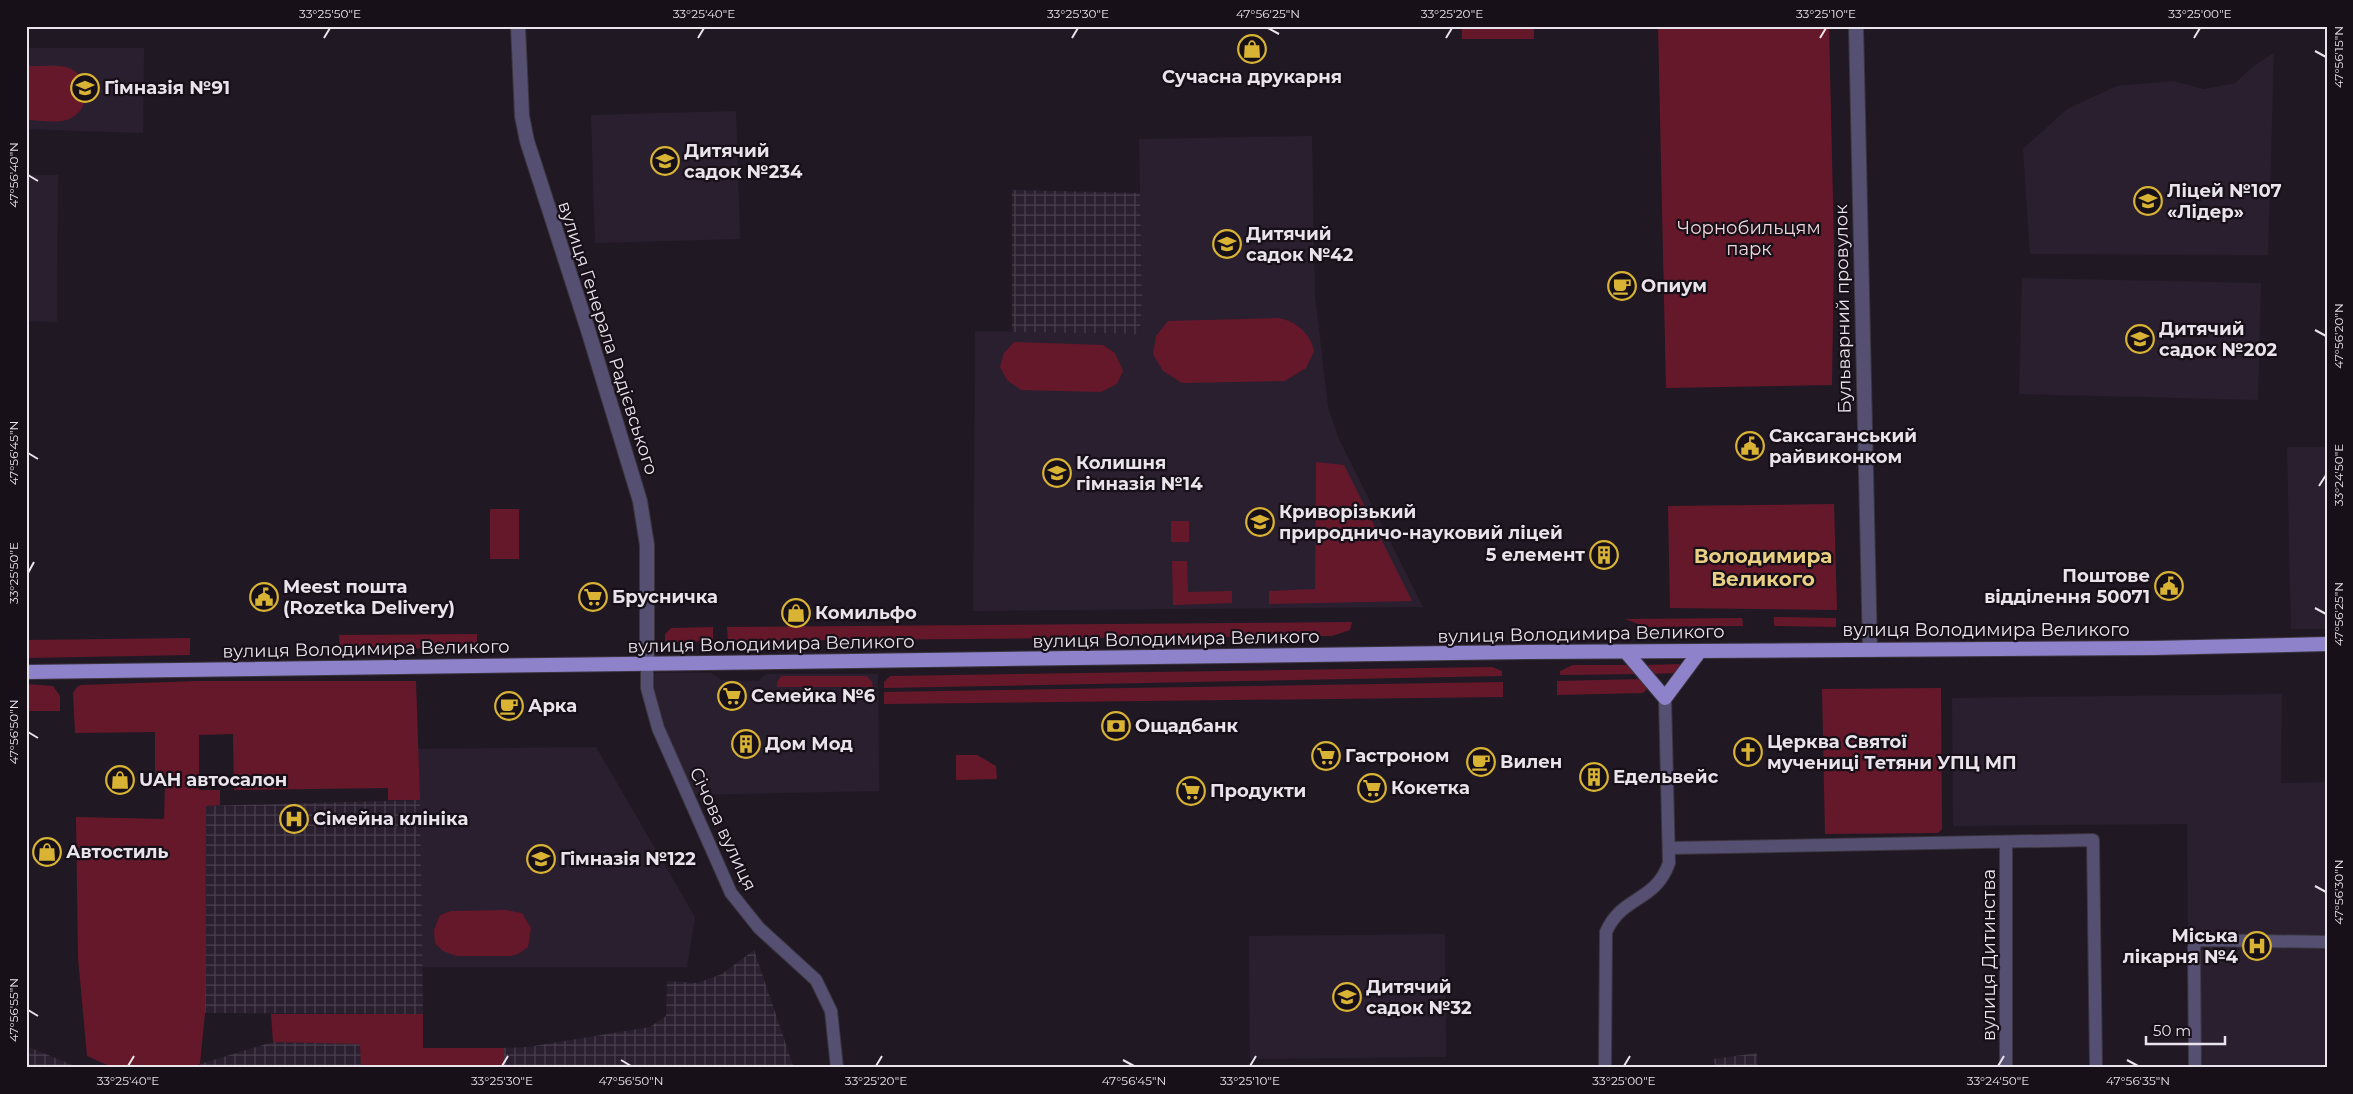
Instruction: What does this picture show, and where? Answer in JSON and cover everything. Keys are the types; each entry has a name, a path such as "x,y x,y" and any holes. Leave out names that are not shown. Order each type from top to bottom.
{"main road":[{"name":"вулиця Володимира Великого","path":"26,672 2327,644"},
{"path":"1626,652 1665,698 1700,651"}],"street":[{"name":"вулиця Генерала Радієвського","path":"518,26 521,107 536,177 588,330 640,501 647,545 647,664"},
{"name":"Бульварний провулок","path":"1856,26 1870,650"},
{"name":"Січова вулиця","path":"647,664 647,688 658,728 731,893 759,928 816,980 831,1011 836,1068"},
{"path":"1605,1068 1606,932 1612,919 1619,911 1657,886 1664,876 1669,863 1665,698"},
{"path":"1670,848 2093,840 2096,1068"},
{"name":"вулиця Дитинства","path":"2006,842 2006,1068"},
{"path":"2195,1068 2194,947 2196,942 2201,940 2327,942"}],"shaded area":[{"name":"Гімназія №91","path":"26,48 144,48 143,133 26,129"},
{"name":"Ліцей №107 «Лідер»","path":"2274,53 2268,255 2030,254 2023,149 2067,109 2117,86 2173,81 2204,89 2235,83 2255,65"},
{"name":"Дитячий садок №234","path":"736,111 740,239 595,243 591,115"},
{"path":"1312,136 1315,295 1328,407 1338,437 1423,607 973,611 975,331 1140,334 1142,298 1139,139"},
{"path":"26,175 58,175 57,322 26,321"},
{"path":"1012,190 1140,193 1142,298 1140,334 1012,332"},
{"name":"Дитячий садок №202","path":"2022,278 2261,283 2258,400 2019,394"},
{"path":"2287,447 2327,447 2327,629 2291,629"},
{"path":"647,673 711,673 722,680 758,681 766,674 878,674 879,791 687,795 658,728"},
{"path":"2282,694 2281,783 2327,782 2327,1068 2189,1068 2187,824 1953,826 1952,698"},
{"name":"Гімназія №122","path":"596,747 695,917 687,967 422,967 418,749"},
{"path":"420,800 423,1014 205,1013 206,806"},
{"name":"Дитячий садок №32","path":"1445,934 1446,1057 1250,1059 1249,936"},
{"path":"754,950 794,1068 504,1068 504,1048 528,1047 650,1027 666,1016 667,981 697,983 722,974"},
{"path":"273,1042 361,1044 361,1068 201,1068 200,1064"},
{"path":"26,1046 80,1068 26,1068"},
{"path":"1757,1053 1758,1068 1715,1068 1714,1059"}],"green space":[{"path":"1462,26 1534,26 1534,39 1462,39"},
{"name":"Чорнобильцям парк","path":"1658,26 1829,26 1834,248 1832,385 1666,388"},
{"path":"26,66 59,66 77,72 85,86 86,94 82,109 69,119 54,122 26,120"},
{"path":"1278,318 1291,322 1306,333 1314,351 1306,368 1285,381 1182,383 1163,371 1153,354 1156,336 1168,321"},
{"path":"1014,342 1103,345 1115,353 1123,371 1117,384 1101,392 1021,390 1007,380 1000,367 1004,353"},
{"path":"1316,462 1344,465 1412,601 1269,604 1269,591 1315,589"},
{"path":"1834,504 1837,610 1670,608 1668,506"},
{"path":"490,509 519,509 519,559 490,559"},
{"path":"1171,521 1189,521 1189,542 1171,542"},
{"path":"1172,561 1187,561 1188,592 1232,591 1232,603 1173,605"},
{"path":"1774,617 1836,618 1836,627 1774,626"},
{"path":"1742,618 1743,626 1646,627 1625,619"},
{"path":"1352,622 1350,630 1332,636 728,641 727,627"},
{"path":"713,627 713,641 665,642 665,634 671,628"},
{"path":"477,634 477,648 340,649 339,635"},
{"path":"190,638 190,655 26,658 26,640"},
{"path":"1683,664 1677,673 1650,674 1643,665"},
{"path":"1573,665 1626,665 1640,674 1560,675 1560,671"},
{"path":"1492,667 1502,671 1502,676 884,688 884,682 890,676"},
{"path":"781,676 867,676 872,682 873,687 777,687 777,682"},
{"path":"1644,679 1649,687 1643,693 1557,695 1557,681"},
{"path":"198,681 416,681 420,800 388,800 388,788 234,790 233,734 199,735 199,790 220,790 220,805 206,806 205,1013 200,1064 194,1068 114,1068 87,1056 78,958 76,817 164,819 165,785 155,785 155,732 75,733 73,693 81,685"},
{"path":"1503,682 1503,697 884,704 884,692"},
{"path":"26,684 53,686 60,696 60,711 26,711"},
{"path":"1941,688 1942,829 1938,833 1825,834 1822,689"},
{"path":"956,755 977,755 996,766 997,779 956,780"},
{"path":"506,910 522,913 531,928 528,947 518,954 511,956 456,956 443,951 435,943 434,930 440,915 451,911"},
{"path":"271,1014 423,1014 423,1048 504,1048 504,1068 361,1068 360,1044 273,1042"}],"place":[{"name":"Сучасна друкарня","path":"1252,49"},
{"name":"Гімназія №91","path":"85,88"},
{"name":"Дитячий садок №234","path":"665,161"},
{"name":"Ліцей №107 «Лідер»","path":"2148,201"},
{"name":"Дитячий садок №42","path":"1227,244"},
{"name":"Опиум","path":"1622,286"},
{"name":"Дитячий садок №202","path":"2140,339"},
{"name":"Саксаганський райвиконком","path":"1750,446"},
{"name":"Колишня гімназія №14","path":"1057,473"},
{"name":"Криворізький природничо-науковий ліцей","path":"1260,522"},
{"name":"5 елемент","path":"1604,555"},
{"name":"Поштове відділення 50071","path":"2169,586"},
{"name":"Meest пошта (Rozetka Delivery)","path":"264,597"},
{"name":"Брусничка","path":"593,597"},
{"name":"Комильфо","path":"796,613"},
{"name":"Семейка №6","path":"732,696"},
{"name":"Арка","path":"509,706"},
{"name":"Ощадбанк","path":"1116,726"},
{"name":"Дом Мод","path":"746,744"},
{"name":"Церква Святої мучениці Тетяни УПЦ МП","path":"1748,752"},
{"name":"Гастроном","path":"1326,756"},
{"name":"Вилен","path":"1481,762"},
{"name":"Едельвейс","path":"1594,777"},
{"name":"UAH автосалон","path":"120,780"},
{"name":"Кокетка","path":"1372,788"},
{"name":"Продукти","path":"1191,791"},
{"name":"Сімейна клініка","path":"294,819"},
{"name":"Автостиль","path":"47,852"},
{"name":"Гімназія №122","path":"541,859"},
{"name":"Міська лікарня №4","path":"2257,946"},
{"name":"Дитячий садок №32","path":"1347,997"}],"district":[{"name":"Володимира Великого","path":"1763,568"}]}
